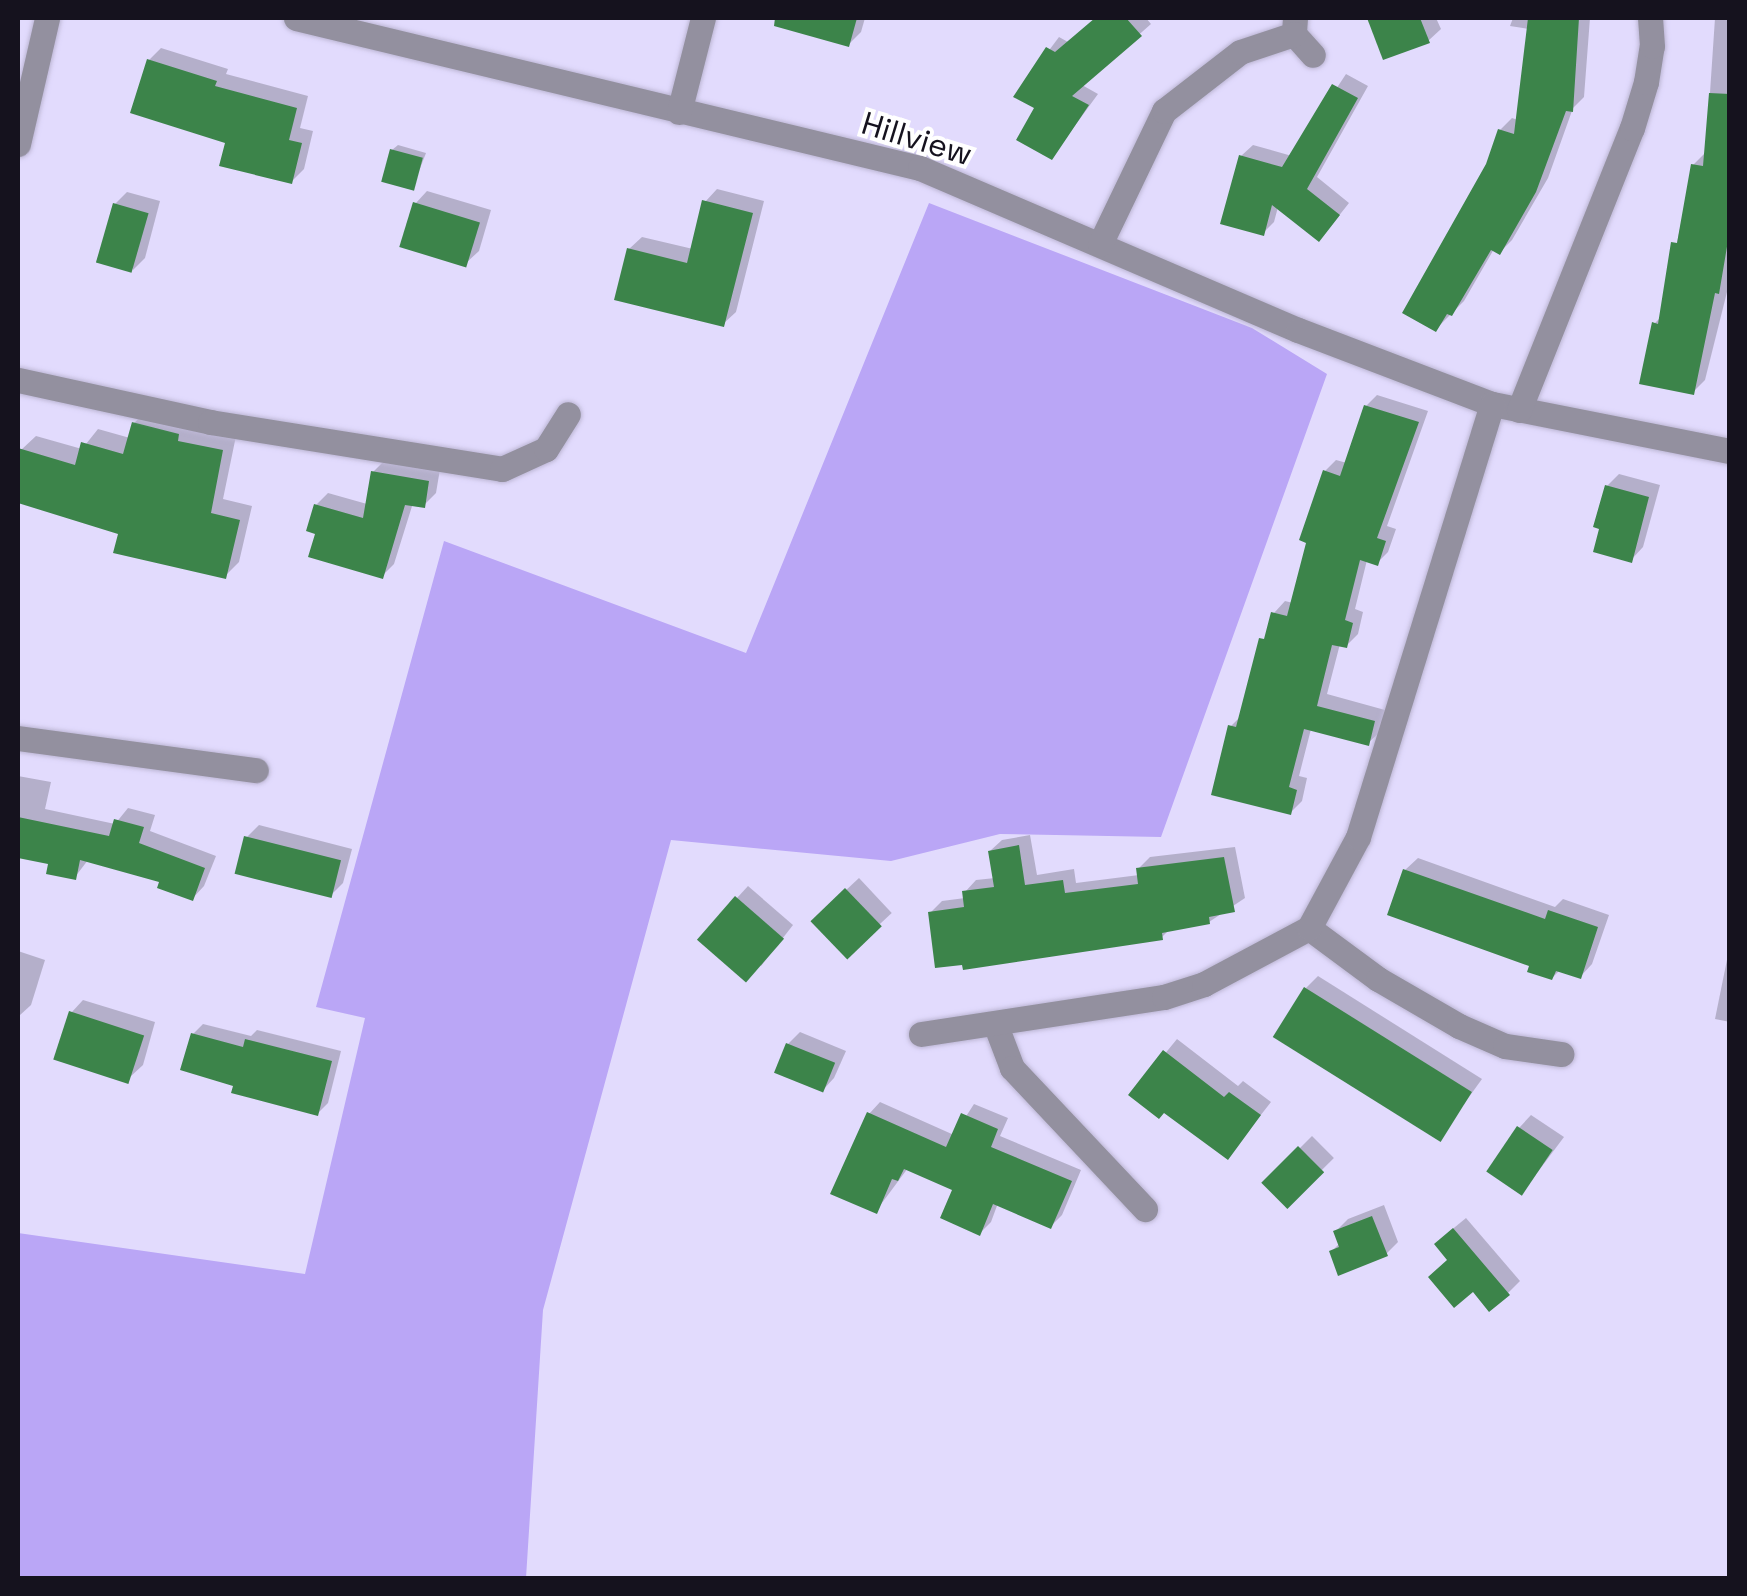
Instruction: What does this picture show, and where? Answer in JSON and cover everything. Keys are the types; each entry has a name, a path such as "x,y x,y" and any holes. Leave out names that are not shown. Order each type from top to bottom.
{"street":[{"path":"18,144 47,18"},
{"name":"Hillview","path":"296,18 920,168 1298,330 1492,404 1519,410"},
{"path":"679,112 702,18"},
{"path":"1650,18 1652,46 1632,128 1519,410 1730,451"},
{"path":"1100,244 1164,112 1240,52 1295,26 1313,55"},
{"path":"18,380 210,422 502,469 546,449 568,414"},
{"path":"922,1034 996,1026 1164,997 1204,984 1309,928 1358,837 1492,404"},
{"path":"18,738 256,770"},
{"path":"1309,928 1378,979 1459,1026 1505,1046 1560,1054"},
{"path":"996,1026 1012,1068 1145,1209"}],"shaded area":[{"path":"929,203 1252,328 1327,374 1161,837 1000,834 891,861 671,840 543,1310 526,1578 18,1578 18,1233 305,1274 365,1018 316,1007 444,541 746,653"}],"building":[{"path":"775,18 857,18 849,47 774,26"},
{"path":"1095,18 1126,18 1142,36 1072,96 1089,105 1052,160 1016,140 1034,108 1013,97 1046,47 1055,52"},
{"path":"1367,18 1420,18 1430,43 1383,60"},
{"path":"1528,18 1579,18 1573,112 1566,111 1536,192 1500,255 1491,250 1452,316 1447,314 1436,332 1402,313 1486,164 1498,129 1514,134"},
{"path":"147,59 217,81 215,86 297,108 289,140 302,143 292,184 219,166 225,143 130,113"},
{"path":"1332,84 1358,98 1307,189 1340,215 1319,242 1272,205 1264,236 1220,224 1239,155 1282,167"},
{"path":"1709,93 1730,94 1730,229 1719,294 1715,293 1694,395 1639,384 1652,322 1658,324 1671,242 1677,243 1691,164 1703,166"},
{"path":"390,149 423,158 414,191 381,182"},
{"path":"702,200 753,213 724,327 614,300 627,248 687,263"},
{"path":"413,202 480,222 466,267 399,247"},
{"path":"113,203 149,213 131,273 96,263"},
{"path":"1364,405 1419,422 1377,538 1386,541 1378,566 1360,560 1345,620 1353,623 1347,648 1332,645 1317,706 1375,721 1369,746 1304,729 1289,787 1297,790 1291,815 1211,795 1228,725 1236,727 1259,638 1264,639 1271,612 1287,616 1306,543 1299,540 1323,470 1340,476"},
{"path":"132,422 179,434 178,441 223,450 211,513 240,520 226,579 113,553 118,534 18,503 18,448 75,465 81,442 123,454"},
{"path":"371,471 429,481 425,508 405,505 383,579 308,557 315,534 306,531 314,504 363,518"},
{"path":"1605,485 1649,497 1632,563 1593,552 1599,529 1593,527"},
{"path":"18,817 109,836 114,819 144,827 139,843 205,868 193,901 157,888 159,882 80,860 76,880 46,874 48,864 18,858"},
{"path":"244,836 341,860 332,898 235,874"},
{"path":"1019,845 1025,885 1063,880 1065,893 1138,884 1136,868 1224,857 1235,912 1209,917 1210,924 1162,933 1163,940 963,970 962,965 935,968 928,912 964,907 962,891 994,887 988,851"},
{"path":"1403,869 1545,919 1548,910 1598,927 1581,979 1556,971 1552,980 1527,972 1529,966 1387,915"},
{"path":"845,888 882,926 847,959 810,921"},
{"path":"735,896 784,939 746,982 697,940"},
{"path":"1304,987 1472,1092 1441,1142 1273,1037"},
{"path":"69,1011 144,1035 128,1084 53,1060"},
{"path":"191,1033 243,1047 245,1039 332,1061 318,1116 231,1093 233,1086 180,1070"},
{"path":"786,1043 835,1063 823,1093 774,1073"},
{"path":"1163,1050 1224,1097 1229,1092 1261,1115 1228,1160 1164,1113 1159,1119 1128,1095"},
{"path":"867,1112 946,1147 961,1113 998,1129 991,1147 1072,1181 1051,1229 993,1204 980,1236 940,1218 952,1190 904,1169 898,1181 892,1179 877,1214 830,1194"},
{"path":"1517,1126 1553,1150 1522,1196 1486,1172"},
{"path":"1298,1146 1324,1172 1287,1209 1261,1183"},
{"path":"1372,1216 1388,1256 1338,1276 1329,1251 1339,1247 1333,1231"},
{"path":"1453,1228 1510,1295 1489,1312 1473,1292 1454,1308 1428,1277 1447,1260 1434,1244"}]}
